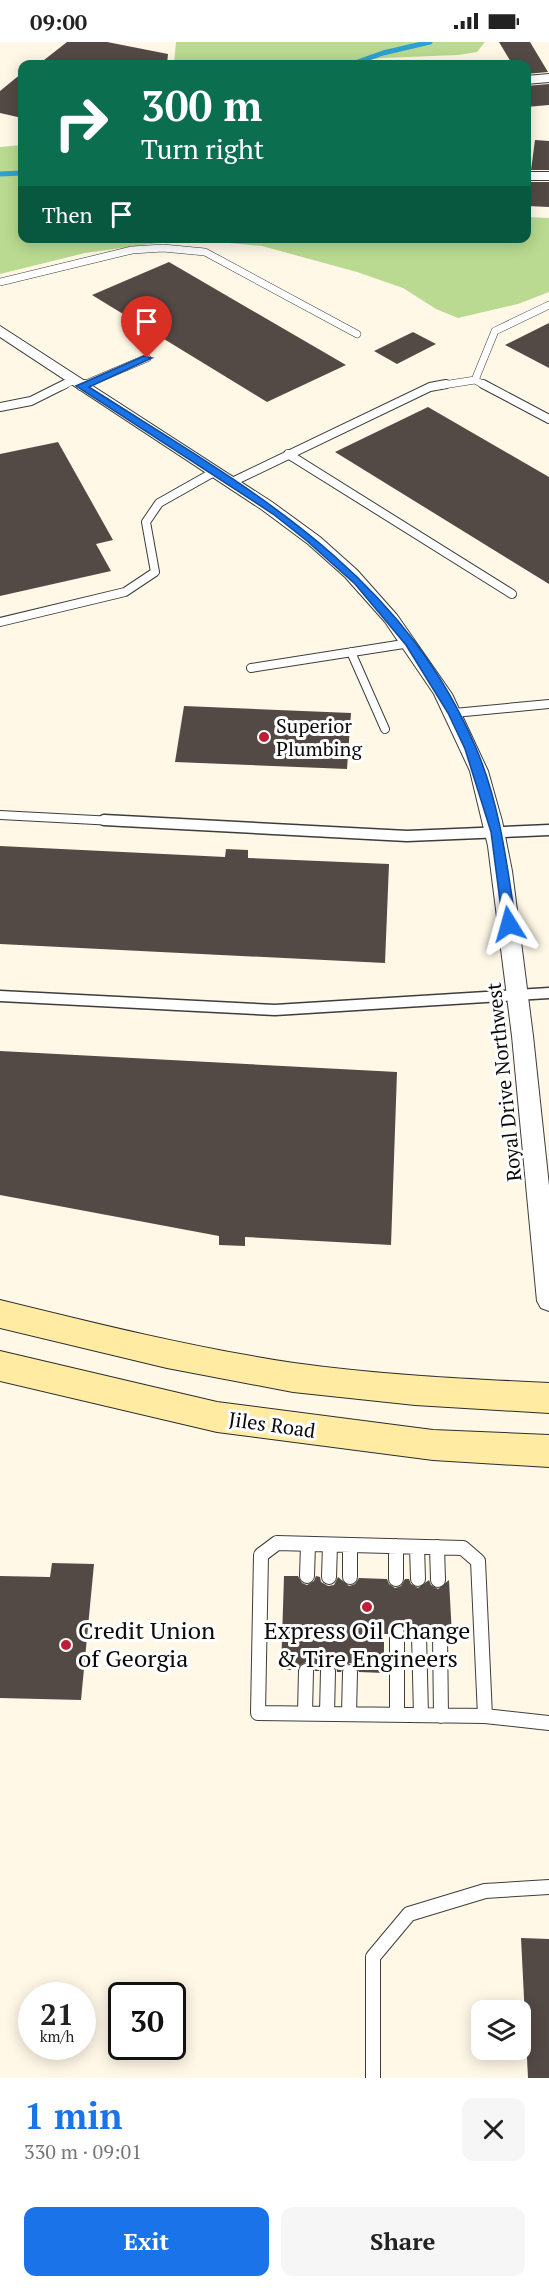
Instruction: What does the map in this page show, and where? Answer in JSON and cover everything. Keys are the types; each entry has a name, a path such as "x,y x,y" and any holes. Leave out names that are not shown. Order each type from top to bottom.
{"street":[{"path":"531,80 549,78"},
{"path":"531,176 549,176"},
{"name":"Royal Drive Northwest","path":"0,330 77,384 277,512 328,552 359,582 410,643 454,713 471,749 497,832 518,993 549,1301"},
{"path":"0,1314 221,1365 334,1382 434,1393 549,1398"},
{"name":"Jiles Road","path":"0,1366 217,1417 433,1445 549,1450"}],"lane":[{"path":"0,282 132,250 163,248 205,252 357,334"},
{"path":"475,380 495,331 549,305"},
{"path":"0,407 30,401 147,358"},
{"path":"230,483 430,387 475,380 549,419"},
{"path":"288,454 512,594"},
{"path":"0,622 125,592 156,572 146,522 159,503 214,472"},
{"path":"251,668 410,643"},
{"path":"351,652 385,729"},
{"path":"454,713 549,704"},
{"path":"0,815 408,836 549,830"},
{"path":"0,996 275,1010 518,993 549,993"},
{"path":"485,1716 478,1561 463,1548 277,1543 261,1555 258,1713 485,1716 549,1723"},
{"path":"308,1544 308,1576"},
{"path":"329,1577 330,1545"},
{"path":"350,1577 351,1545"},
{"path":"396,1546 396,1579"},
{"path":"417,1547 418,1579"},
{"path":"437,1547 438,1580"},
{"path":"397,1634 397,1715"},
{"path":"419,1635 421,1715"},
{"path":"440,1635 441,1716"},
{"path":"305,1713 306,1671"},
{"path":"327,1714 328,1671"},
{"path":"349,1714 350,1672"},
{"path":"373,2078 373,1957 409,1914 485,1891 549,1887"}],"green space":[{"path":"176,42 485,42 477,52 458,55 368,60 174,60"},
{"path":"18,145 18,243 158,243 85,253 0,274 0,147"},
{"path":"531,217 549,218 549,292 518,304 458,318 436,309 403,288 357,272 262,246 230,243 531,243"}],"building":[{"path":"67,42 107,42 168,54 167,60 44,60"},
{"path":"499,42 530,42 548,72 531,74 531,60 510,60"},
{"path":"18,76 18,117 0,113 0,91"},
{"path":"549,84 549,105 531,107 531,86"},
{"path":"535,140 549,141 549,170 531,170"},
{"path":"531,182 549,182 549,207 531,206"},
{"path":"169,262 346,365 267,402 92,295"},
{"path":"549,323 549,368 505,345"},
{"path":"413,332 436,344 397,364 374,351"},
{"path":"428,407 549,477 549,584 335,452"},
{"path":"58,442 113,540 96,544 111,571 0,596 0,454"},
{"name":"Superior Plumbing","path":"184,706 351,713 347,769 175,762"},
{"path":"0,846 225,857 226,849 248,850 248,858 389,864 385,963 0,944"},
{"path":"0,1051 397,1072 391,1245 245,1237 245,1246 219,1245 219,1236 0,1195"},
{"path":"52,1563 94,1564 81,1700 0,1698 0,1576 50,1577"},
{"name":"Express Oil Change & Tire Engineers","path":"284,1576 298,1576 302,1583 307,1585 314,1581 316,1576 328,1586 334,1585 338,1577 349,1586 355,1584 359,1578 387,1579 389,1584 395,1588 401,1586 405,1579 409,1579 411,1584 418,1588 429,1580 431,1585 438,1589 449,1580 452,1636 440,1626 435,1628 431,1635 423,1627 415,1627 410,1635 406,1635 402,1627 393,1626 388,1634 384,1634 384,1673 359,1672 355,1665 350,1663 343,1667 341,1672 337,1672 336,1666 329,1662 323,1663 319,1671 315,1671 311,1664 306,1662 297,1670 281,1670"},
{"path":"521,1938 549,1939 549,2078 528,2078 527,2060 531,2060 531,2000 524,2000"}],"waterway":[{"path":"363,60 430,42"},
{"path":"0,174 18,173"}],"place":[{"name":"Superior Plumbing","path":"264,737"},
{"name":"Express Oil Change & Tire Engineers","path":"367,1607"},
{"name":"Credit Union of Georgia","path":"66,1645"}],"route":[{"path":"147,358 81,386 277,512 328,552 359,582 410,643 454,713 471,749 497,832 509,924"}]}
